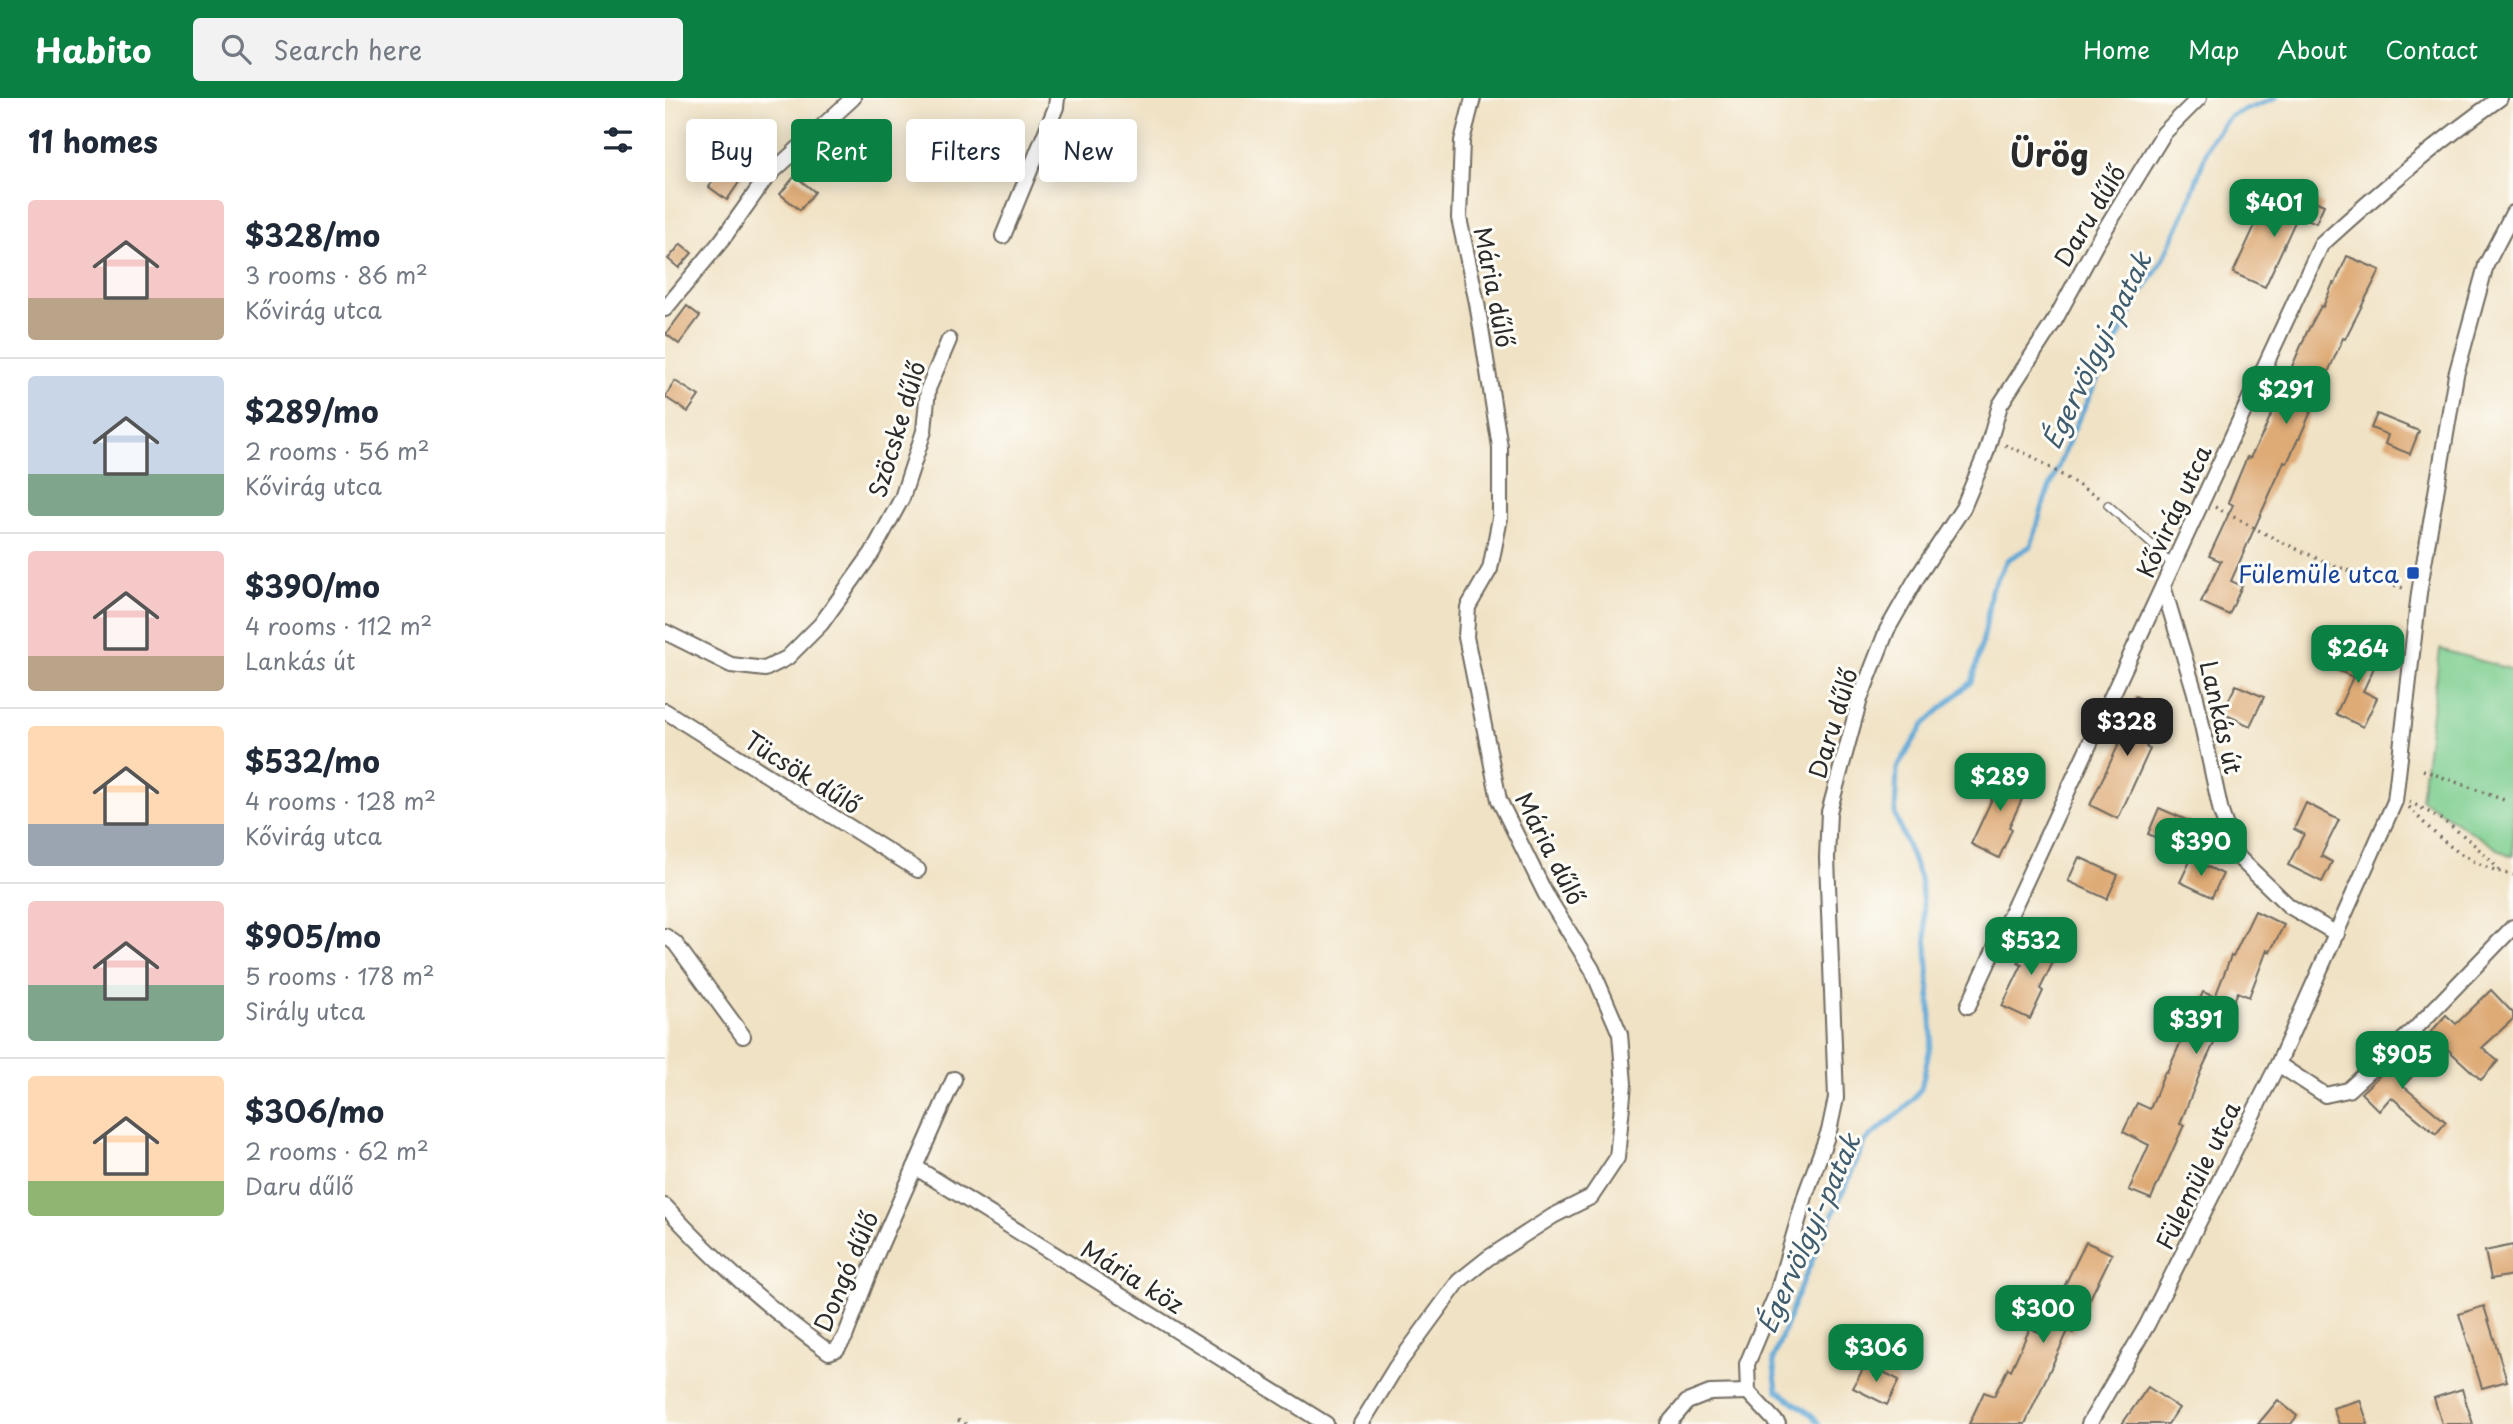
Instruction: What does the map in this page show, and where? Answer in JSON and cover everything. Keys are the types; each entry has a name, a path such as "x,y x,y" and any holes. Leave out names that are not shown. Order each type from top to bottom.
{"street":[{"path":"665,309 722,240 766,178 853,98"},
{"path":"1003,236 1058,98"},
{"name":"Mária dűlő","path":"1361,1424 1396,1367 1459,1281 1488,1258 1553,1216 1591,1197 1617,1158 1624,1084 1621,1034 1592,969 1545,893 1499,800 1466,636 1468,607 1490,569 1500,518 1500,447 1459,218 1462,141 1473,98"},
{"name":"Daru dűlő","path":"1748,1392 1747,1364 1778,1290 1806,1193 1829,1131 1836,1098 1827,858 1829,812 1860,699 1887,630 1916,579 1963,508 1986,453 2000,405 2055,320 2096,244 2164,132 2199,98"},
{"name":"Kővirág utca","path":"1968,1006 2321,245 2385,188 2500,98"},
{"name":"Fülemüle utca","path":"2089,1424 2147,1325 2277,1064 2395,801 2419,593 2456,375 2486,265 2513,212"},
{"name":"Szöcske dűlő","path":"665,632 731,665 765,669 787,658 821,624 872,553 902,498 924,431 927,389 949,340"},
{"name":"Lankás út","path":"2163,586 2195,693 2221,812 2236,855 2289,905 2337,934"},
{"name":"Tücsök dűlő","path":"665,711 918,870"},
{"path":"2277,1064 2325,1095 2348,1090 2414,1030 2513,928"},
{"path":"665,936 675,943 743,1036"},
{"name":"Dongó dűlő","path":"665,1206 694,1238 778,1315 829,1352 837,1349 845,1337 877,1253 954,1079"},
{"name":"Mária köz","path":"915,1167 1326,1424"},
{"path":"1668,1424 1687,1402 1710,1393 1748,1392 1778,1424"}],"lane":[{"path":"2108,505 2173,566"}],"path":[{"path":"2010,446 2061,474 2108,505"},
{"path":"2204,501 2277,540 2332,565 2419,593"},
{"path":"2423,770 2504,800"},
{"path":"2502,872 2475,845 2416,805 2401,799 2437,838 2468,859 2502,872 2513,875"},
{"path":"958,1420 967,1424"}],"green space":[{"path":"2440,649 2513,670 2513,856 2507,855 2421,799"}],"building":[{"path":"791,181 802,182 815,192 800,210 780,194"},
{"path":"712,182 739,182 727,200 709,187"},
{"path":"2292,190 2324,205 2316,223 2298,215 2265,287 2233,273 2257,221 2275,229"},
{"path":"681,244 692,253 679,268 668,259"},
{"path":"2347,256 2380,270 2345,339 2343,338 2299,439 2287,463 2284,462 2231,581 2242,586 2229,615 2201,602 2221,561 2209,556 2233,505 2228,502 2247,457 2250,458 2264,431 2307,332 2321,306 2323,307"},
{"path":"687,306 700,316 679,344 666,334"},
{"path":"675,381 699,396 688,412 665,397"},
{"path":"2377,414 2419,431 2410,454 2385,444 2388,435 2371,428"},
{"path":"2353,642 2380,655 2363,691 2377,698 2363,727 2336,714 2353,677 2339,671"},
{"path":"2236,685 2264,697 2250,726 2222,713"},
{"path":"2135,696 2163,709 2146,747 2150,749 2118,819 2090,805 2127,727 2122,725"},
{"path":"2002,769 2030,782 2009,827 2012,829 1999,858 1971,844 1992,799 1989,797"},
{"path":"2306,803 2339,820 2321,856 2332,862 2322,882 2288,865 2304,834 2294,829"},
{"path":"2159,808 2191,822 2180,848 2148,834"},
{"path":"2079,857 2118,875 2107,899 2068,881"},
{"path":"2191,859 2223,874 2212,897 2180,882"},
{"path":"2255,911 2284,925 2270,952 2267,950 2249,997 2238,992 2201,1071 2180,1124 2184,1125 2151,1199 2129,1190 2149,1145 2123,1132 2137,1103 2150,1109 2203,992 2215,997 2231,956 2233,957"},
{"path":"2032,934 2060,948 2040,989 2043,991 2030,1019 2002,1006 2022,965 2018,963"},
{"path":"2491,990 2513,1013 2513,1019 2482,1048 2498,1061 2481,1080 2430,1033 2446,1015 2456,1024"},
{"path":"2408,1049 2424,1064 2403,1086 2446,1122 2436,1134 2391,1097 2379,1111 2361,1093"},
{"path":"2086,1242 2112,1254 2073,1333 2068,1331 2025,1424 1969,1424 1984,1392 1994,1396 2008,1368 2011,1370 2030,1328 2038,1332 2056,1293 2060,1295"},
{"path":"2513,1245 2513,1275 2491,1279 2485,1251"},
{"path":"2484,1306 2507,1381 2482,1388 2459,1314"},
{"path":"1866,1363 1899,1380 1887,1405 1853,1388"},
{"path":"2148,1387 2179,1408 2168,1424 2122,1424"},
{"path":"2462,1389 2473,1424 2442,1424 2434,1398"},
{"path":"2278,1400 2297,1416 2291,1424 2258,1424"},
{"path":"2360,1400 2368,1424 2339,1424 2333,1408"}],"waterway":[{"name":"Égervölgyi-patak","path":"1819,1424 1813,1416 1777,1390 1773,1359 1800,1288 1866,1140 1905,1108 1921,1089 1932,1037 1920,878 1895,815 1897,768 1924,724 1972,681 1985,631 1991,590 2007,560 2031,546 2045,499 2073,431 2140,295 2162,262 2188,205 2210,141 2230,116 2276,98"}],"place":[{"name":"Fülemüle utca","path":"2413,573"}],"district":[{"name":"Ürög","path":"2049,154"}]}
